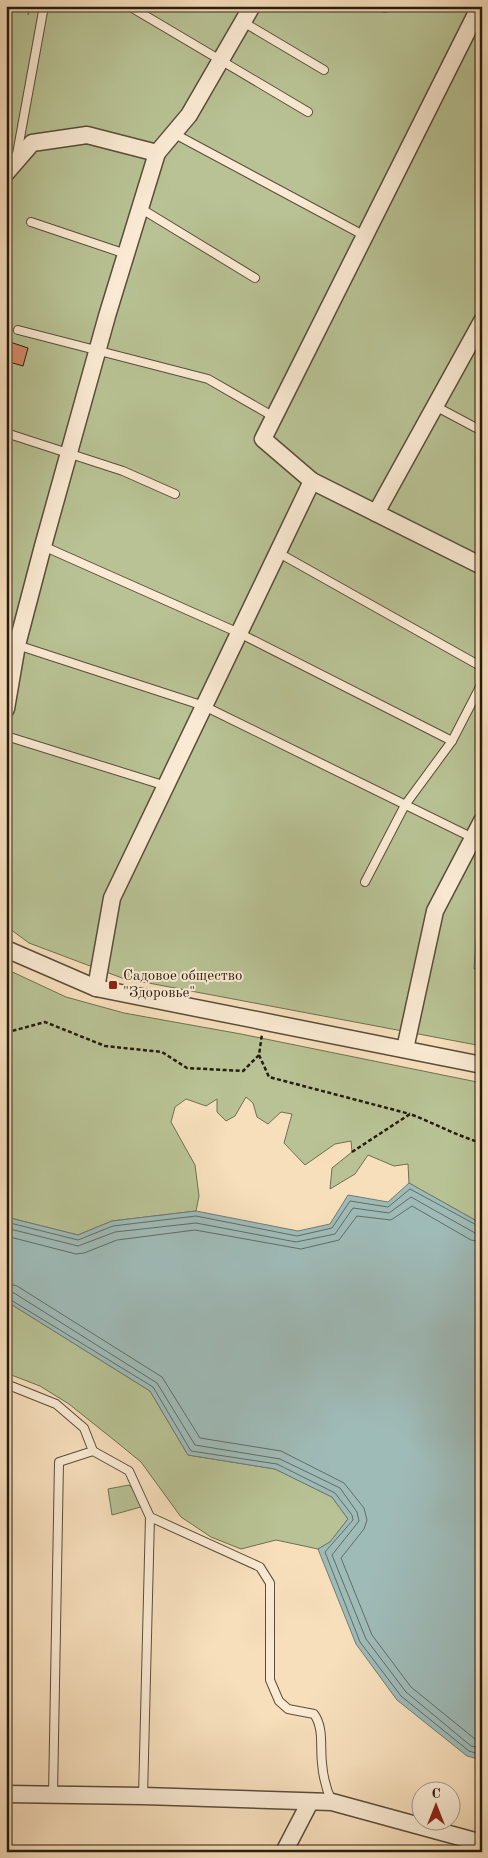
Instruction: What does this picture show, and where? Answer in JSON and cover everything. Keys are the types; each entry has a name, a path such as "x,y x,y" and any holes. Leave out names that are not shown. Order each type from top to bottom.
{"street":[{"path":"6,709 18,645 42,546 157,153 189,115 252,6"},
{"path":"480,6 263,439 312,481 482,566"},
{"path":"11,167 32,143 87,135 157,153"},
{"path":"376,513 482,321"},
{"path":"96,988 112,898 312,481"},
{"path":"405,1049 435,911 482,821"},
{"path":"6,949 96,988 482,1065"},
{"path":"6,1794 332,1802 482,1843"},
{"path":"284,1852 310,1802"}],"lane":[{"path":"11,167 44,6"},
{"path":"129,6 308,112"},
{"path":"243,22 324,70"},
{"path":"173,134 365,236"},
{"path":"140,208 255,278"},
{"path":"31,222 126,254"},
{"path":"18,330 208,379 274,417"},
{"path":"435,406 482,431"},
{"path":"6,433 70,452 122,471 175,494"},
{"path":"42,546 239,633 452,741"},
{"path":"277,552 482,667"},
{"path":"18,645 204,706 473,838"},
{"path":"365,882 405,805 452,741 482,683"},
{"path":"6,736 166,786"},
{"path":"6,1384 56,1404 84,1428 94,1451 129,1471 150,1517 143,1796"},
{"path":"53,1794 59,1462 94,1451"},
{"path":"150,1517 260,1567 270,1583 270,1680 279,1701 288,1709 314,1714 320,1723 325,1786 332,1802"}],"path":[{"path":"264,1021 259,1055 269,1077 410,1114 433,1123 461,1138 482,1143"},
{"path":"6,1030 12,1031 45,1022 105,1046 162,1052 187,1068 243,1071 259,1055"},
{"path":"352,1152 410,1114"}],"green space":[{"path":"6,6 29,6 28,15 31,6 482,6 482,1046 122,978 29,943 6,926"},
{"path":"6,969 66,997 124,1013 241,1034 482,1083 482,1224 409,1183 408,1164 394,1166 368,1155 355,1174 330,1189 332,1168 352,1152 351,1141 335,1144 305,1165 284,1143 292,1114 281,1112 268,1124 257,1117 253,1103 246,1097 235,1116 226,1121 217,1112 217,1099 206,1106 186,1099 175,1107 171,1122 195,1165 199,1196 196,1211 112,1221 78,1235 6,1217"},
{"path":"6,1301 150,1391 188,1455 275,1469 332,1497 348,1519 330,1542 318,1549 276,1540 241,1549 211,1537 181,1517 141,1462 69,1404 40,1386 6,1373"},
{"path":"129,1485 148,1505 112,1515 108,1489"}],"water":[{"path":"478,916 482,916 482,969 474,969"},
{"path":"409,1183 482,1224 482,1760 467,1756 397,1700 356,1644 318,1549 330,1542 348,1519 332,1497 275,1469 188,1455 150,1391 6,1301 6,1217 78,1235 112,1221 196,1211 298,1231 330,1224 348,1195 388,1202"}],"building":[{"path":"10,342 28,348 23,366 6,361"}],"place":[{"name":"Садовое общество \"Здоровье\"","path":"113,985"}]}
